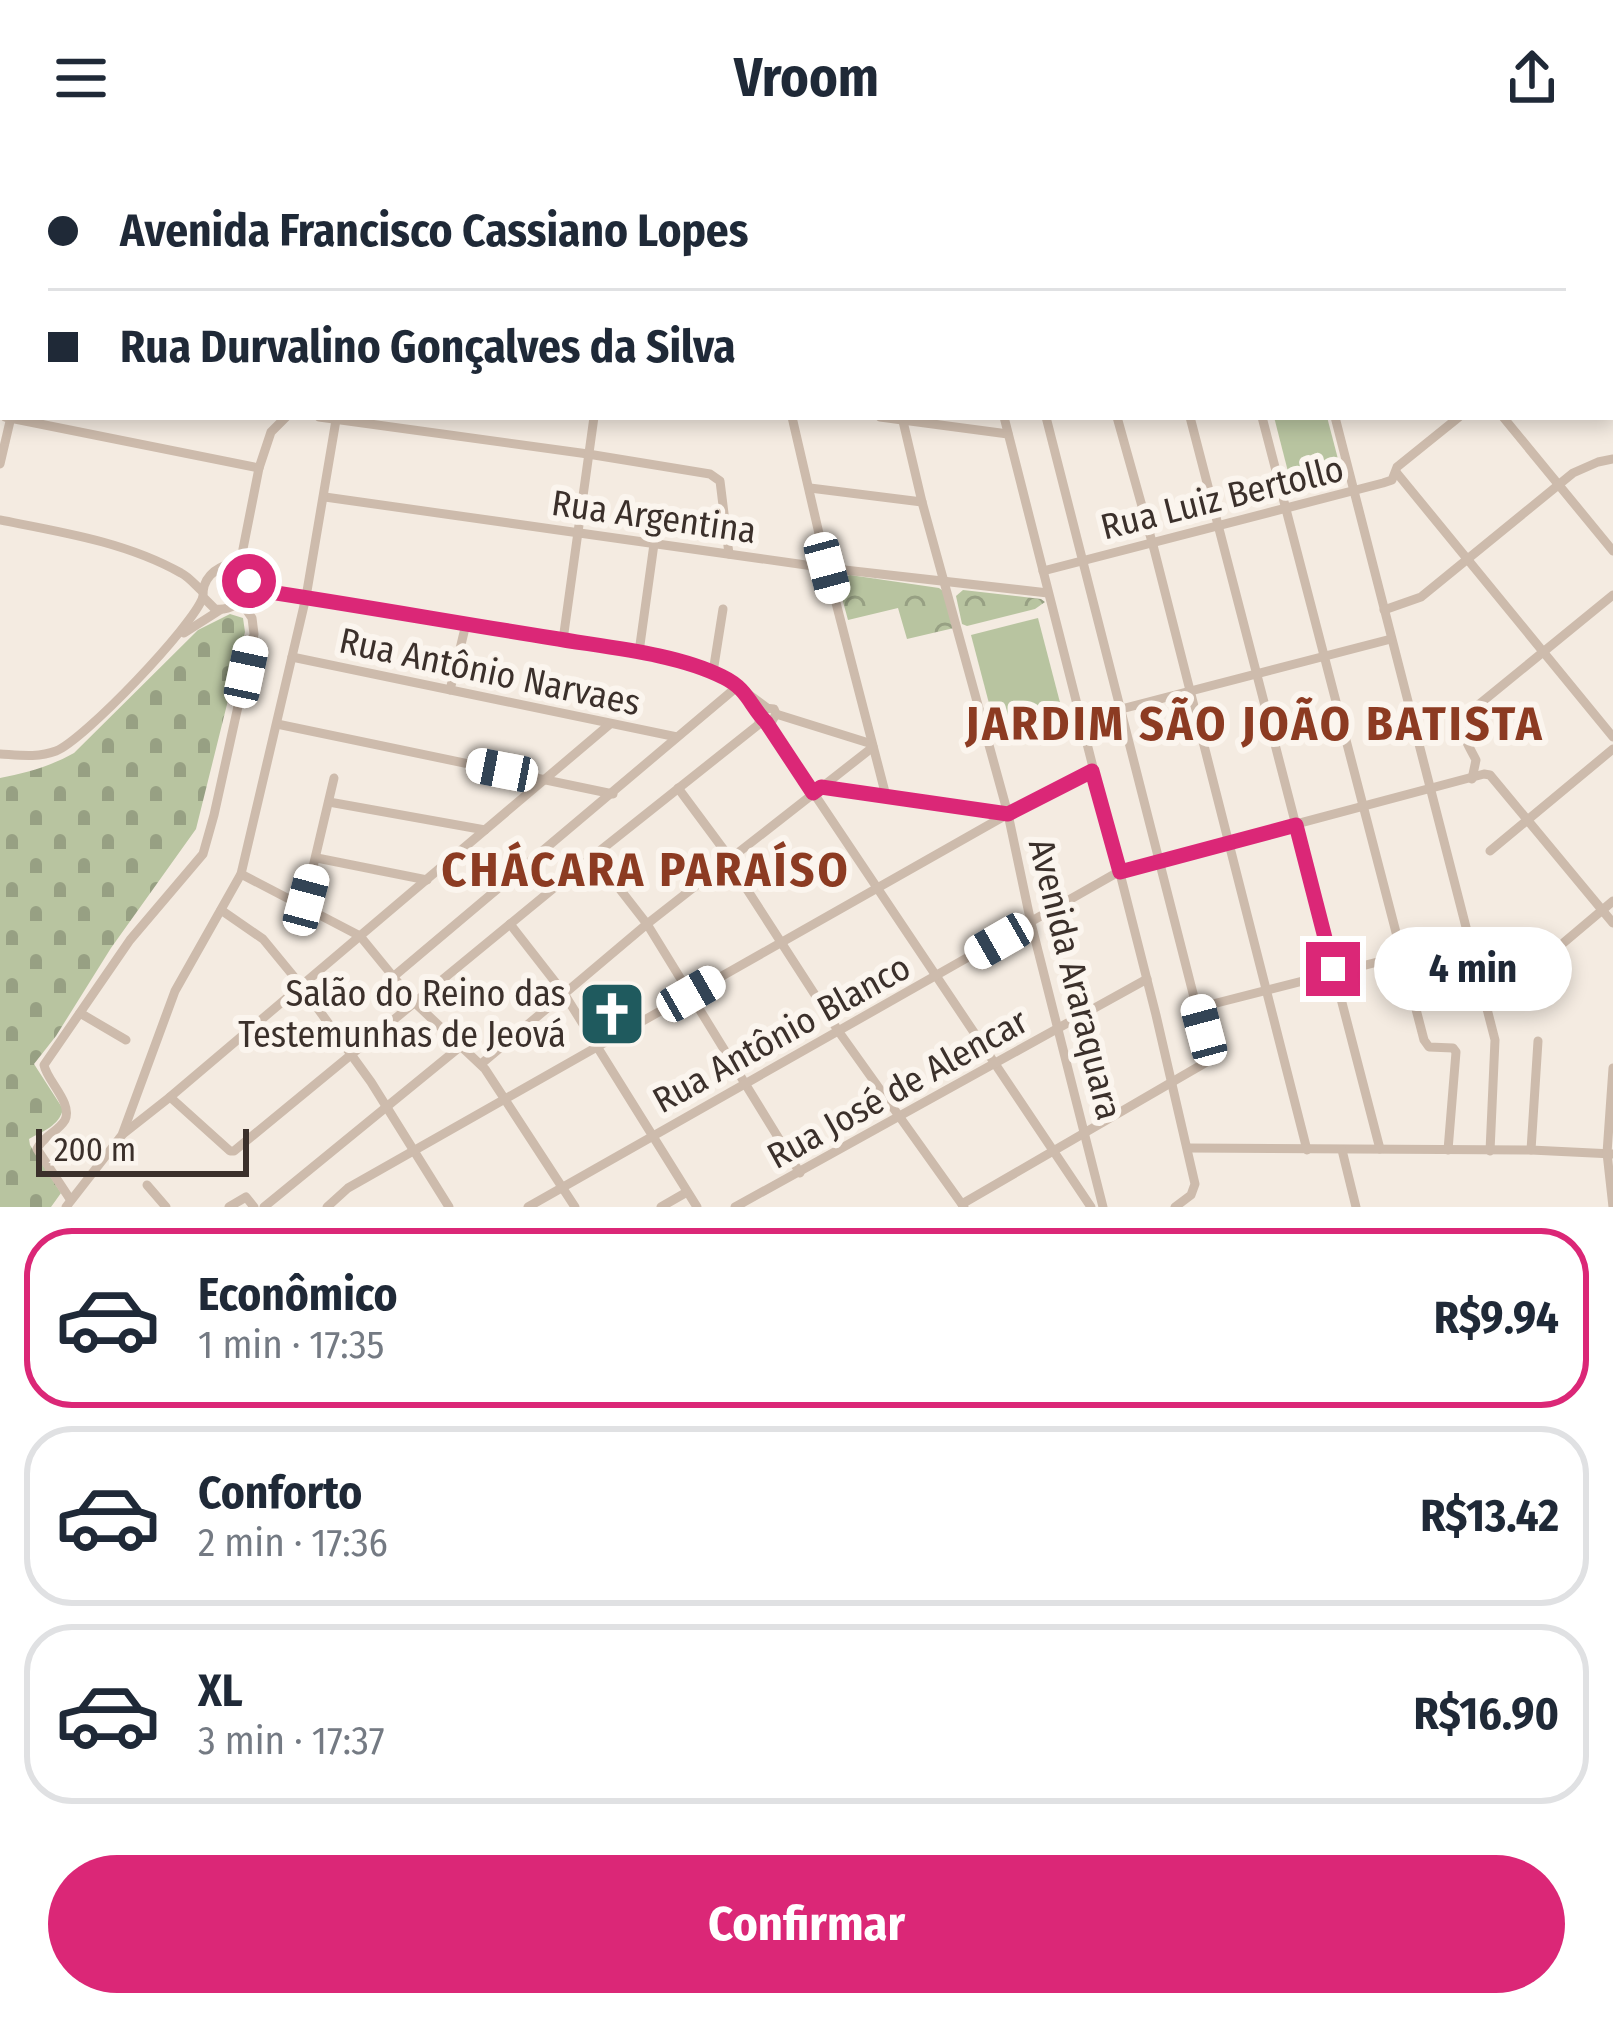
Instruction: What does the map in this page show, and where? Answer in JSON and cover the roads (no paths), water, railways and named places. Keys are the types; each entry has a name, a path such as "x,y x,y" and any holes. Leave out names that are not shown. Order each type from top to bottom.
{"street":[{"path":"0,464 6,420"},
{"path":"21,420 259,467"},
{"path":"175,640 197,623 241,602 250,589 243,549 259,467 271,432 283,420"},
{"path":"122,1135 175,991 242,874 306,597 336,420 710,474 720,481 729,554"},
{"path":"416,430 418,420"},
{"path":"563,640 594,420"},
{"path":"793,420 886,796"},
{"name":"Avenida Araraquara","path":"902,420 1008,814 1103,1207"},
{"path":"915,420 1008,434"},
{"path":"1005,420 1196,1184 1191,1195 1174,1207"},
{"path":"678,788 727,854 898,1118 963,1206 1210,1060 1047,420"},
{"path":"1118,420 1306,1150"},
{"path":"1191,420 1380,1149"},
{"path":"1263,420 1426,1044 1456,1052 1448,1150"},
{"path":"1336,420 1495,1048 1490,1150"},
{"name":"Rua Luiz Bertollo","path":"1043,571 1391,480 1395,470 1455,420"},
{"path":"1505,420 1613,551"},
{"path":"1384,610 1421,597 1581,468 1613,459"},
{"path":"1395,470 1613,737"},
{"path":"810,488 922,502"},
{"name":"Rua Argentina","path":"325,497 827,568 1048,593"},
{"path":"0,520 94,539 185,574 210,607 221,610"},
{"path":"639,652 654,544"},
{"path":"0,754 50,753 74,742 175,640 195,614 204,584 243,549"},
{"path":"185,574 220,567 241,568 247,575"},
{"path":"250,589 639,652 713,672 738,686 766,716 817,790 1091,1207"},
{"path":"1613,595 1464,720 1464,736 1476,760 1472,778 1490,775 1613,923"},
{"path":"241,602 252,617 254,634 202,854 130,940 44,1065 65,1105 66,1118 37,1146 64,1204 122,1135 610,724"},
{"path":"713,672 723,609"},
{"path":"450,690 466,624"},
{"path":"1079,720 1391,639"},
{"name":"Rua Antônio Narvaes","path":"292,657 676,737"},
{"path":"393,977 738,686"},
{"path":"766,716 873,746"},
{"path":"170,1097 234,1151 766,716"},
{"path":"277,724 613,794"},
{"path":"481,1064 563,992 873,746"},
{"path":"1490,850 1613,749"},
{"path":"326,1207 348,1188 413,1150 1092,771"},
{"path":"304,905 334,778"},
{"name":"Rua Antônio Blanco","path":"528,1207 1120,872 1472,778"},
{"path":"817,790 1008,814"},
{"path":"329,802 484,830"},
{"path":"594,856 647,924 800,1173"},
{"path":"317,858 427,880"},
{"path":"242,874 360,936 414,1002 481,1064 574,1207"},
{"path":"1484,996 1510,988 1613,901"},
{"path":"221,910 263,939 300,984 387,1106 449,1207"},
{"path":"510,924 563,992 698,1206"},
{"path":"1197,1004 1267,992 1468,939"},
{"name":"Rua José de Alencar","path":"735,1207 1147,979"},
{"path":"80,1013 126,1040"},
{"path":"1531,1150 1538,1041"},
{"path":"264,1207 461,1046"},
{"path":"1613,1068 1613,1207"},
{"path":"1188,1148 1610,1154"},
{"path":"1342,1150 1356,1207"},
{"path":"147,1186 166,1207"},
{"path":"661,1207 687,1192"},
{"path":"229,1207 244,1197 254,1207"}],"place":[{"name":"Salão do Reino das Testemunhas de Jeová","path":"612,1014"}],"district":[{"name":"JARDIM SÃO JOÃO BATISTA","path":"1255,723"},
{"name":"CHÁCARA PARAÍSO","path":"646,869"}]}
